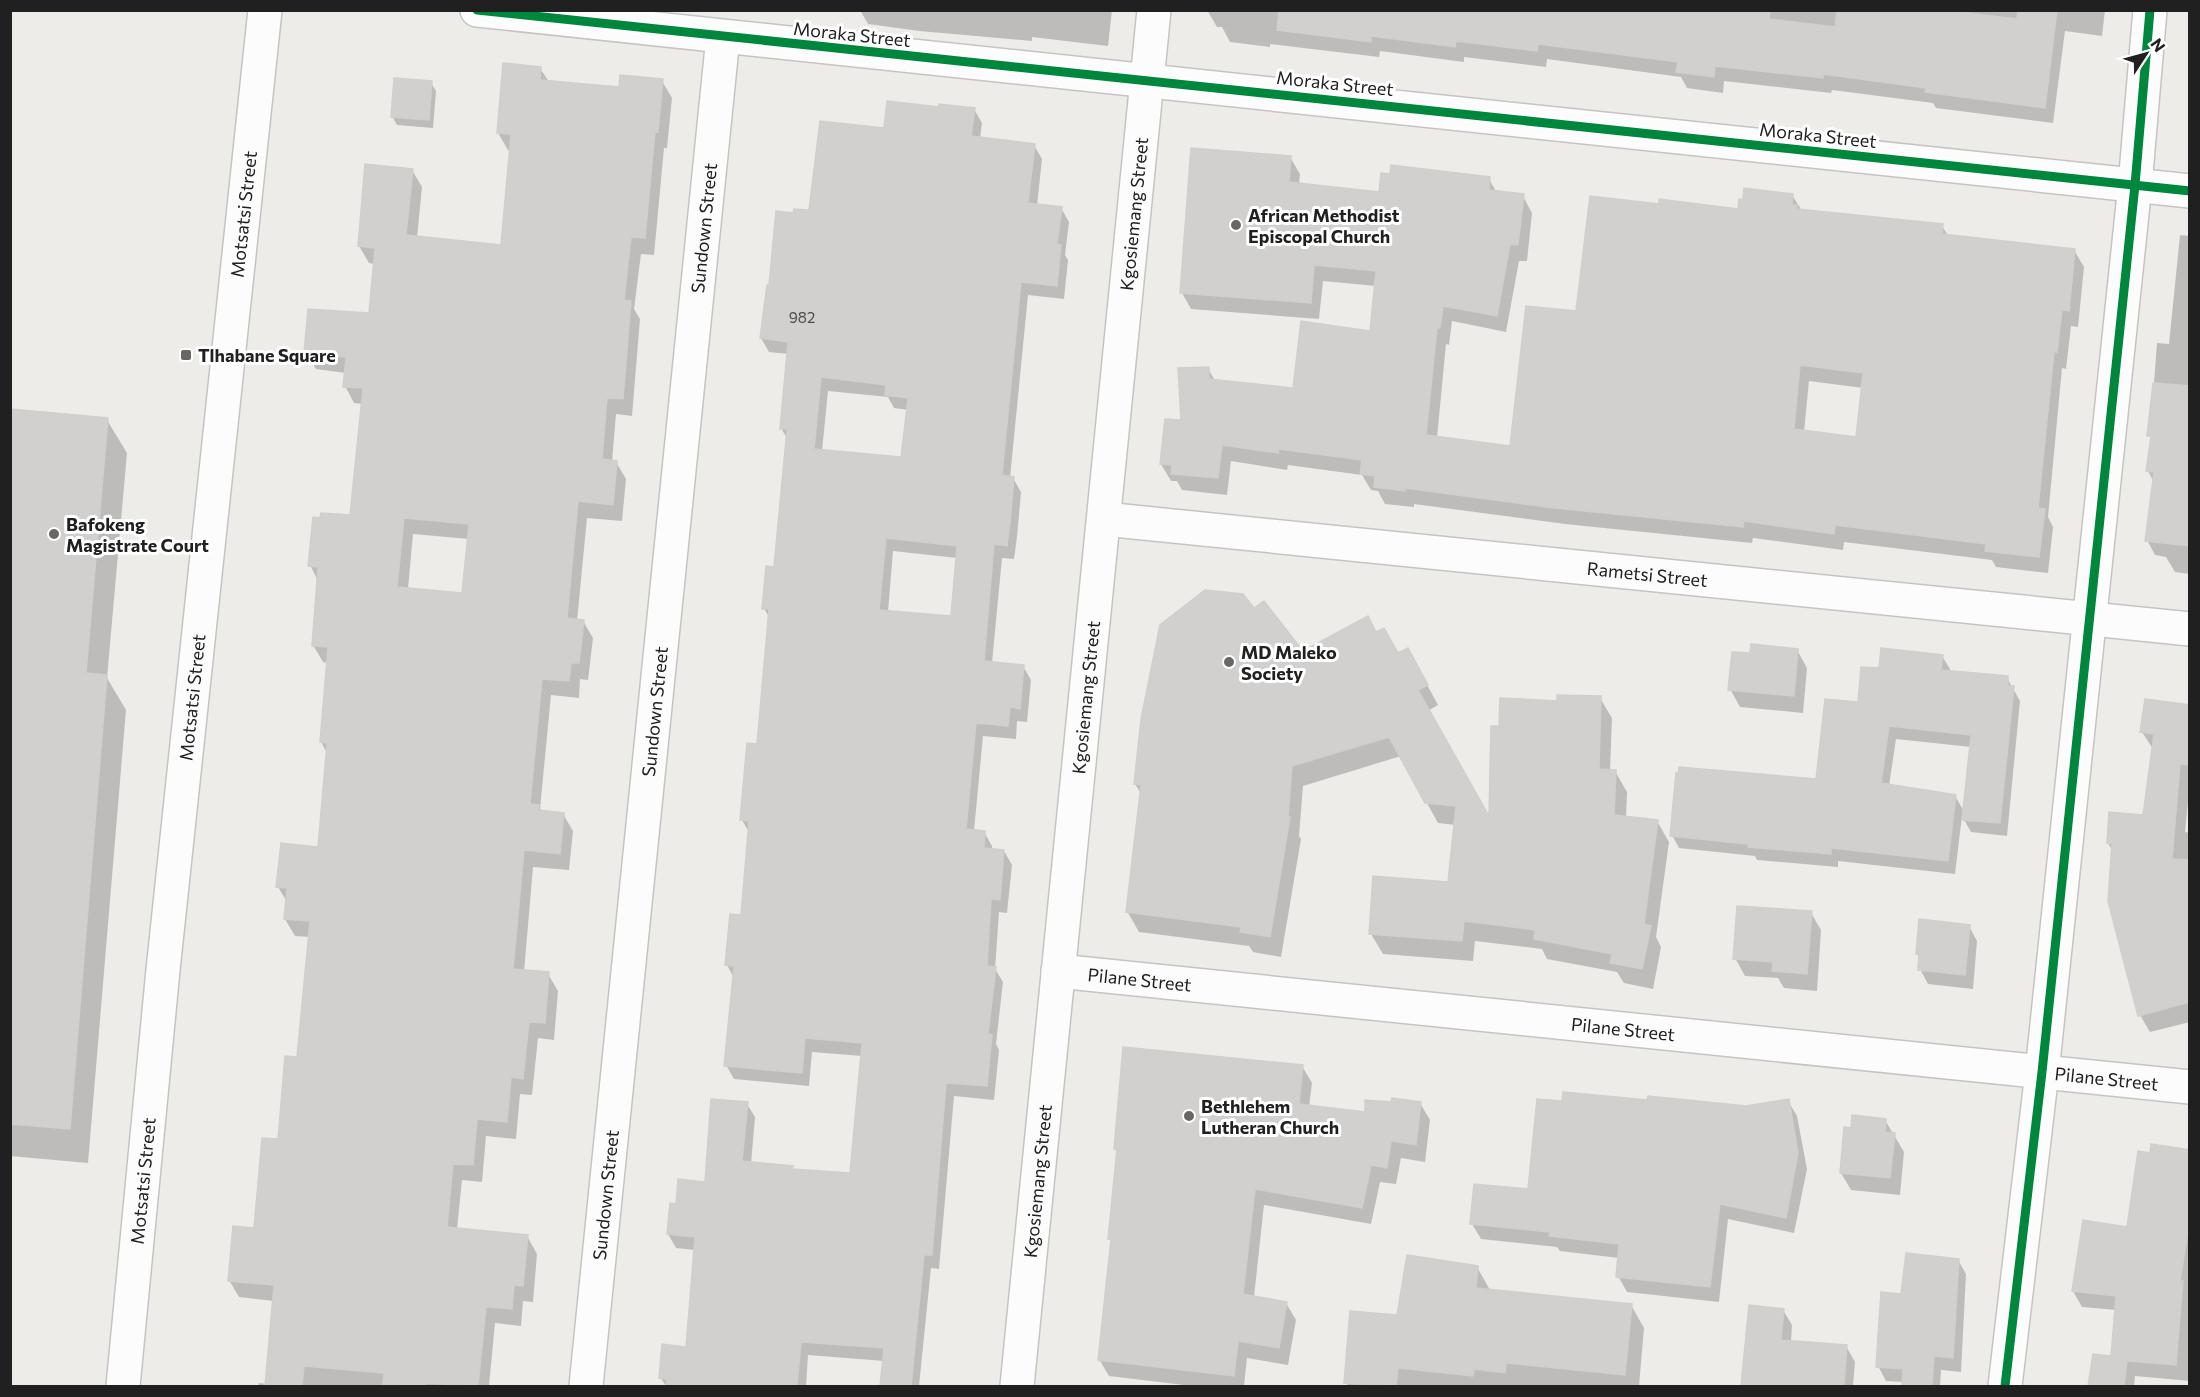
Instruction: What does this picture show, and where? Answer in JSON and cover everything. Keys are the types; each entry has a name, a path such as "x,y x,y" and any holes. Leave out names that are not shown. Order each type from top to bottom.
{"street":[{"name":"Motsatsi Street","path":"123,1386 164,970 265,10"},
{"name":"Moraka Street","path":"477,10 723,38 1147,80 2190,191"},
{"name":"Kgosiemang Street","path":"1017,1386 1154,10"},
{"path":"2005,1386 2042,1072 2135,185 2150,10"},
{"name":"Sundown Street","path":"586,1386 723,38"},
{"name":"Rametsi Street","path":"1104,519 2190,629"},
{"name":"Pilane Street","path":"1058,971 2190,1087"}],"building":[{"path":"1279,10 1770,10 1769,19 1835,27 1837,10 1942,10 2017,19 2018,10 2057,10 2045,108 1925,92 1926,88 1823,74 1823,78 1715,66 1714,77 1676,72 1678,62 1538,44 1537,51 1456,41 1455,47 1371,36 1371,42 1277,30"},
{"path":"503,63 541,67 540,80 619,87 620,75 663,79 658,132 655,131 645,238 631,237 624,300 631,301 623,399 607,398 602,459 617,461 613,505 578,501 567,618 584,620 579,663 571,663 569,681 542,679 530,804 539,805 538,810 564,813 560,854 524,850 513,969 549,972 545,1023 529,1022 523,1079 511,1077 507,1122 477,1119 473,1165 453,1164 447,1227 528,1235 523,1286 514,1285 512,1309 486,1307 478,1386 426,1383 426,1386 383,1384 384,1373 304,1366 302,1386 265,1386 274,1285 228,1281 233,1226 254,1228 262,1138 278,1139 285,1056 297,1057 310,921 284,919 287,888 276,887 281,843 318,847 327,743 320,742 328,647 312,646 318,567 308,566 313,517 320,518 321,513 350,515 363,388 343,387 346,357 304,353 308,309 369,313 375,248 358,246 365,164 413,169 406,235 501,245 511,134 497,133","holes":["404,518 469,524 462,593 397,587"]},
{"path":"394,78 432,81 429,120 391,117"},
{"path":"887,101 939,107 939,104 975,108 971,136 1035,144 1028,203 1062,207 1057,244 1061,245 1057,286 1021,282 1002,475 1014,477 1010,523 1007,546 994,544 984,661 1024,665 1020,709 1010,707 1008,726 976,723 966,829 985,831 984,848 1004,850 1000,900 991,899 987,966 996,967 988,1034 992,1035 987,1086 946,1083 932,1255 924,1255 911,1386 880,1386 884,1348 801,1342 797,1386 666,1386 667,1379 659,1378 662,1344 686,1347 695,1237 667,1234 670,1203 676,1204 678,1179 705,1182 711,1099 748,1102 742,1161 793,1166 792,1169 850,1173 862,1043 805,1038 802,1073 724,1066 734,966 725,965 730,914 741,915 749,821 740,820 747,743 757,744 769,609 762,609 766,566 774,567 787,429 780,429 788,342 760,338 767,285 769,285 776,211 793,213 794,209 809,210 820,121 884,128","holes":["821,377 886,385 885,395 908,398 901,457 814,449","886,538 957,546 951,616 879,610"]},
{"path":"1191,148 1291,156 1289,182 1379,192 1381,173 1390,174 1391,165 1490,177 1489,190 1524,194 1518,245 1510,244 1497,316 1443,306 1440,328 1437,328 1426,435 1510,446 1526,306 1576,311 1590,196 1659,204 1659,199 1738,209 1739,199 1743,200 1744,188 1793,194 1792,205 1797,205 1797,209 1943,224 1942,234 2075,249 2069,311 2062,310 2057,352 2054,352 2038,508 2045,509 2039,557 1985,551 1986,544 1835,525 1834,534 1744,521 1743,527 1554,508 1405,488 1405,491 1374,487 1375,476 1360,474 1362,460 1279,449 1278,453 1222,445 1218,478 1171,474 1172,465 1160,464 1165,419 1181,420 1178,368 1209,367 1209,379 1293,388 1301,321 1370,331 1376,271 1314,265 1311,303 1180,293","holes":["1800,365 1863,373 1856,437 1794,429"]},
{"path":"2153,383 2190,386 2190,546 2145,541 2154,472 2146,471 2151,436 2147,436"},
{"path":"10,409 108,418 86,673 107,675 70,1129 10,1124"},
{"path":"1205,590 1243,594 1254,608 1264,601 1303,651 1368,616 1376,632 1384,628 1398,653 1408,648 1428,685 1418,690 1489,816 1491,726 1499,726 1500,698 1557,701 1557,695 1601,696 1599,769 1616,770 1614,815 1658,820 1644,924 1651,926 1642,969 1610,963 1612,954 1534,939 1535,930 1464,921 1462,941 1369,934 1373,876 1448,882 1456,806 1425,803 1389,737 1292,766 1288,817 1290,817 1270,937 1240,932 1241,927 1126,912 1141,785 1134,784 1141,719 1160,625"},
{"path":"1751,644 1798,649 1794,696 1728,690 1732,652 1750,653"},
{"path":"1881,648 1943,655 1941,670 2008,676 2008,686 2014,686 2000,823 1962,820 1971,735 1889,726 1881,783 1956,795 1948,861 1831,848 1831,854 1748,847 1748,844 1670,836 1676,773 1678,774 1679,767 1816,779 1825,699 1858,702 1861,667 1879,668"},
{"path":"2145,699 2190,705 2190,765 2180,764 2172,859 2190,860 2190,1002 2138,1016 2108,901 2112,844 2107,843 2109,812 2143,815 2154,734 2140,732"},
{"path":"1737,906 1812,911 1807,974 1772,971 1773,962 1733,959"},
{"path":"1919,919 1970,925 1965,975 1918,970 1919,954 1916,954"},
{"path":"1123,1047 1303,1065 1299,1104 1365,1112 1365,1100 1391,1102 1392,1098 1421,1102 1416,1145 1391,1141 1387,1168 1371,1165 1362,1208 1255,1189 1243,1294 1287,1302 1279,1348 1238,1341 1234,1376 1098,1360 1111,1239 1108,1239 1117,1149 1114,1149"},
{"path":"1563,1092 1647,1100 1648,1096 1746,1106 1789,1099 1798,1153 1786,1218 1720,1204 1710,1287 1616,1277 1619,1244 1549,1236 1550,1232 1470,1224 1474,1184 1528,1189 1537,1099 1562,1101"},
{"path":"1852,1115 1886,1119 1885,1132 1895,1133 1890,1178 1840,1173 1844,1127 1851,1128"},
{"path":"2151,1144 2190,1150 2190,1219 2180,1281 2183,1281 2176,1365 2127,1361 2124,1386 2088,1386 2093,1354 2111,1356 2116,1296 2072,1291 2083,1220 2127,1227 2138,1151 2150,1153"},
{"path":"1906,1253 1959,1259 1953,1358 1934,1356 1932,1386 1902,1386 1903,1369 1876,1367 1881,1292 1901,1294"},
{"path":"1407,1255 1478,1266 1476,1288 1632,1304 1625,1375 1506,1363 1505,1373 1474,1369 1473,1376 1398,1368 1396,1386 1344,1383 1350,1311 1397,1315"},
{"path":"1749,1305 1784,1309 1781,1340 1847,1345 1844,1386 1741,1386"}],"cycle path":[{"path":"477,10 2190,191"},
{"path":"2005,1386 2042,1072 2135,185 2150,10"}],"place":[{"name":"African Methodist Episcopal Church","path":"1236,225"},
{"name":"Tlhabane Square","path":"186,355"},
{"name":"Bafokeng Magistrate Court","path":"54,534"},
{"name":"MD Maleko Society","path":"1229,662"},
{"name":"Bethlehem Lutheran Church","path":"1189,1116"}]}
